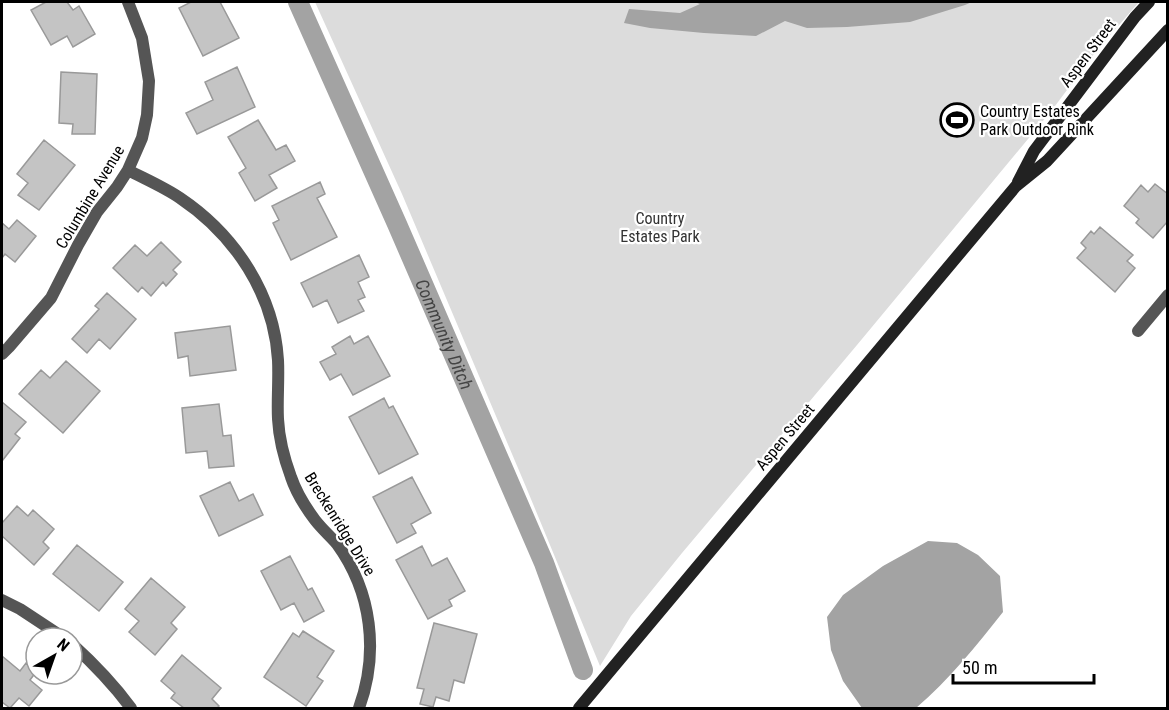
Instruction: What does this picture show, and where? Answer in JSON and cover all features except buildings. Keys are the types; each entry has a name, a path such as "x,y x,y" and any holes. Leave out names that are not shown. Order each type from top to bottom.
{"street":[{"name":"Columbine Avenue","path":"2,354 51,298 97,212 128,170 141,138 147,115 149,81 142,38 128,2"},
{"name":"Aspen Street","path":"1016,186 1034,151 1135,17 1149,2"},
{"name":"Aspen Street","path":"579,708 1016,186 1047,161 1167,30"},
{"name":"Breckenridge Drive","path":"128,170 179,197 208,218 231,244 256,280 273,328 278,358 279,431 281,447 292,480 306,506 337,545 354,572 367,608 371,656 359,708"},
{"path":"1138,331 1167,295"},
{"path":"2,600 46,626"},
{"path":"84,655 116,688 131,708"}],"green space":[{"name":"Country Estates Park","path":"315,2 1139,2 1094,54 1052,110 682,553 631,616 600,666 402,194"}],"shaded area":[{"path":"694,2 972,2 910,22 807,28 785,21 756,36 650,28 624,23 629,9 680,13 700,4"},
{"path":"928,541 957,543 978,555 1000,576 1003,612 951,674 916,708 862,708 843,681 831,650 827,617 843,595 883,566"}],"waterway":[{"name":"Community Ditch","path":"298,2 544,563 583,670"}],"place":[{"name":"Country Estates Park Outdoor Rink","path":"957,120"}]}
